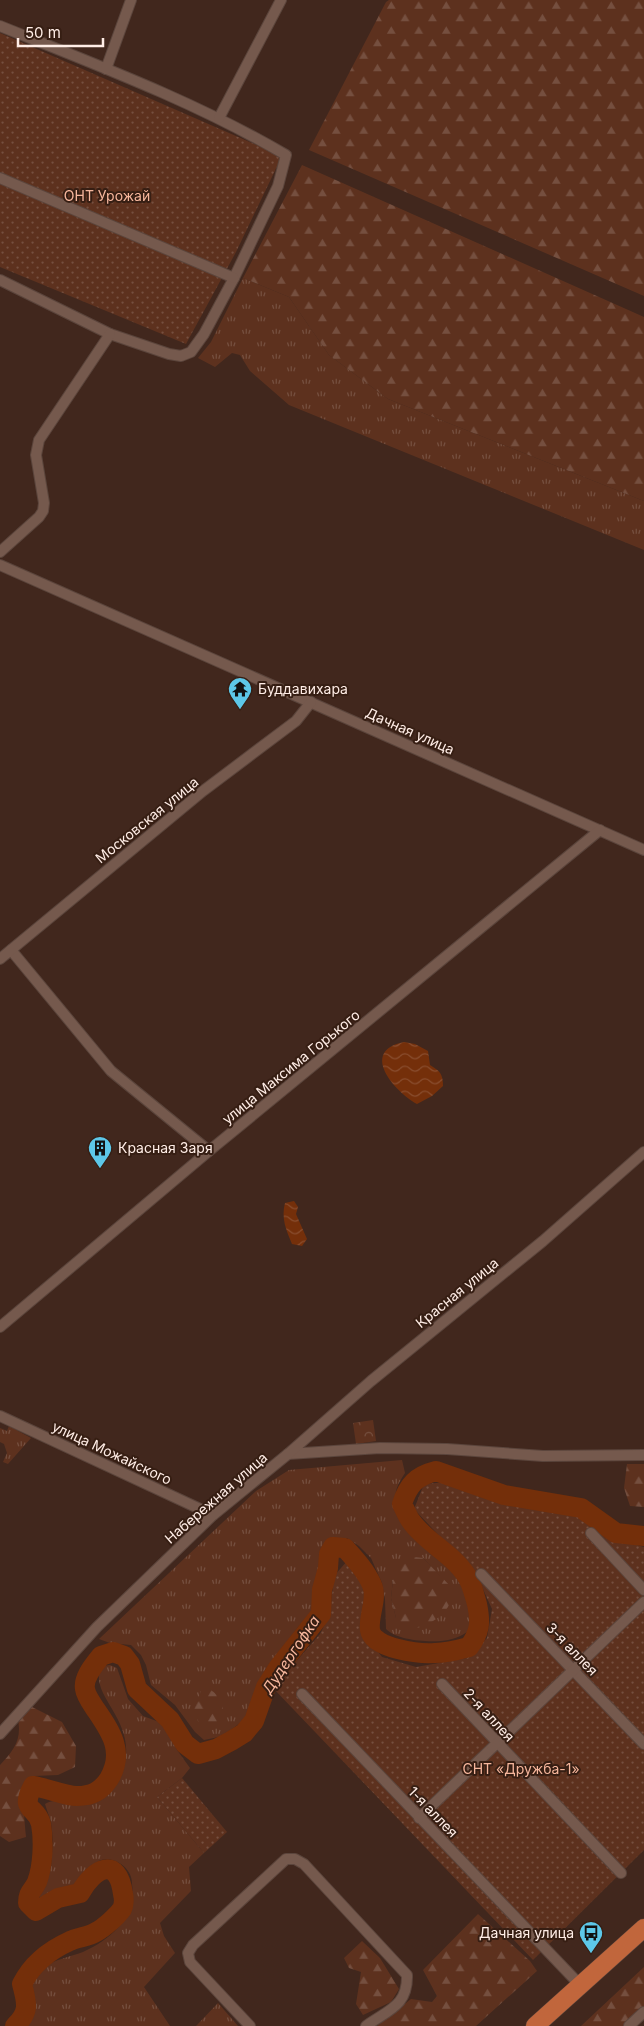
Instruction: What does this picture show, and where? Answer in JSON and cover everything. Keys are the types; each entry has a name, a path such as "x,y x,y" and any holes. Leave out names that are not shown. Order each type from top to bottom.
{"highway":[{"path":"535,2026 644,1928"}],"street":[{"path":"106,69 131,0"},
{"path":"219,118 281,0"},
{"path":"0,26 219,118 286,155 278,186 234,278 204,334 191,352 181,356 170,354 110,334 0,280"},
{"path":"0,178 234,278"},
{"path":"0,552 39,517 43,511 44,503 36,454 39,440 110,334"},
{"name":"Дачная улица","path":"0,565 644,850"},
{"name":"Московская улица","path":"0,959 203,791 296,721 311,702"},
{"name":"улица Максима Горького","path":"0,1327 52,1281 600,830"},
{"path":"11,950 111,1071 210,1151"},
{"name":"Красная улица","path":"288,1454 371,1381 542,1241 644,1152"},
{"name":"улица Можайского","path":"0,1416 213,1515"},
{"name":"Набережная улица","path":"0,1734 97,1627 213,1515 288,1454 380,1448 447,1449 543,1456 644,1455"},
{"path":"591,1533 644,1590"},
{"name":"3-я аллея","path":"481,1574 644,1744"},
{"path":"419,1818 644,1602"},
{"name":"2-я аллея","path":"442,1684 620,1873"},
{"name":"1-я аллея","path":"302,1694 581,1986"},
{"path":"250,2026 190,1962 188,1953 193,1945 286,1859 295,1859 311,1870 408,1975 408,1990 397,2006 366,2026"},
{"path":"629,2026 644,2012"}],"green space":[{"path":"389,0 644,0 644,296 309,150 386,2"},
{"name":"ОНТ Урожай","path":"0,33 282,156 236,252 186,344 0,267"},
{"path":"302,165 644,317 644,501 388,399 329,355 289,297 243,278"},
{"path":"243,278 289,297 329,355 388,399 644,501 644,550 289,405 250,371 240,355 232,353 215,367 198,358 211,342"},
{"path":"373,1420 376,1441 356,1444 353,1423"},
{"path":"9,1426 31,1438 8,1464 3,1462 7,1453 4,1444 0,1442 0,1428 7,1431"},
{"path":"402,1460 405,1473 398,1485 395,1496 399,1516 404,1526 418,1540 453,1565 463,1578 469,1592 476,1625 460,1636 441,1641 407,1639 391,1633 386,1629 385,1599 382,1583 371,1558 359,1546 347,1538 336,1539 328,1547 319,1574 320,1593 315,1610 298,1627 265,1670 249,1716 223,1736 204,1740 195,1732 175,1705 151,1685 146,1665 141,1655 131,1645 110,1643 99,1639 256,1491 289,1470","holes":["423,1558 440,1576 396,1618 391,1598 393,1580"]},
{"path":"627,1464 644,1464 644,1507 630,1506 624,1488"},
{"name":"СНТ «Дружба-1»","path":"449,1482 501,1499 576,1515 613,1538 644,1547 644,1850 533,1960 273,1688 320,1634 330,1614 334,1576 348,1560 367,1594 364,1634 382,1657 416,1667 467,1658 487,1638 492,1609 477,1576 414,1509 424,1484"},
{"path":"414,1557 423,1558 453,1589 449,1605 442,1615 426,1625 408,1630 396,1618 391,1598 393,1580 404,1563"},
{"path":"110,1665 117,1668 128,1699 143,1716 159,1722 172,1737 177,1750 190,1768 182,1778 157,1797 204,1853 189,1867 191,1891 160,1923 164,1936 175,1953 144,1987 170,2026 26,2026 33,2011 31,1981 42,1968 58,1960 83,1952 104,1940 120,1925 130,1906 132,1880 130,1875 121,1864 106,1859 95,1864 72,1887 45,1900 39,1897 51,1867 53,1840 51,1822 45,1804 54,1801 86,1802 100,1798 116,1783 126,1757 125,1740 121,1726 101,1688 99,1677 102,1666"},
{"path":"203,1686 217,1695 222,1705 221,1717 212,1730 200,1724 193,1712"},
{"path":"26,1704 62,1722 76,1746 75,1767 58,1775 33,1776 25,1799 26,1837 9,1842 0,1836 0,1765 14,1748 19,1730 17,1715"},
{"path":"182,1778 227,1832 204,1853 157,1797"},
{"path":"478,1914 530,1961 537,1971 476,2026 377,2026 411,1999 432,2002 437,1996 423,1970"},
{"path":"362,1941 380,1958 399,1989 391,2002 363,2015 356,2004 361,1972 349,1968 344,1958"},
{"path":"644,1967 644,2008 625,2026 581,2026"},
{"path":"218,2003 238,2026 196,2026"}],"water":[{"path":"404,1042 415,1044 428,1051 430,1065 439,1071 442,1076 443,1086 432,1096 417,1104 391,1081 385,1072 382,1062 384,1054 391,1047"},
{"path":"294,1201 298,1207 296,1214 307,1239 302,1246 292,1244 285,1224 285,1203"}],"waterway":[{"name":"Дудергофка","path":"15,2026 23,2016 26,2007 22,1984 36,1964 49,1953 63,1945 99,1930 117,1915 123,1906 124,1897 120,1882 116,1874 111,1870 98,1872 80,1893 58,1898 36,1911 28,1903 30,1893 37,1882 41,1869 42,1853 41,1824 39,1818 28,1805 29,1794 33,1786 72,1796 87,1795 103,1787 114,1769 116,1751 111,1734 85,1689 87,1676 101,1656 113,1652 124,1656 130,1664 137,1689 170,1720 185,1744 198,1754 216,1749 231,1741 244,1733 254,1721 266,1687 278,1668 321,1614 322,1590 328,1568 329,1554 333,1547 345,1548 370,1580 374,1590 370,1630 379,1642 398,1649 428,1653 448,1652 469,1647 475,1637 479,1622 477,1604 470,1582 458,1565 418,1529 402,1504 414,1482 429,1473 436,1471 504,1495 581,1508 616,1533 644,1536"}],"place":[{"name":"Буддавихара","path":"240,710"},
{"name":"Красная Заря","path":"100,1169"},
{"name":"Дачная улица","path":"591,1954"}]}
